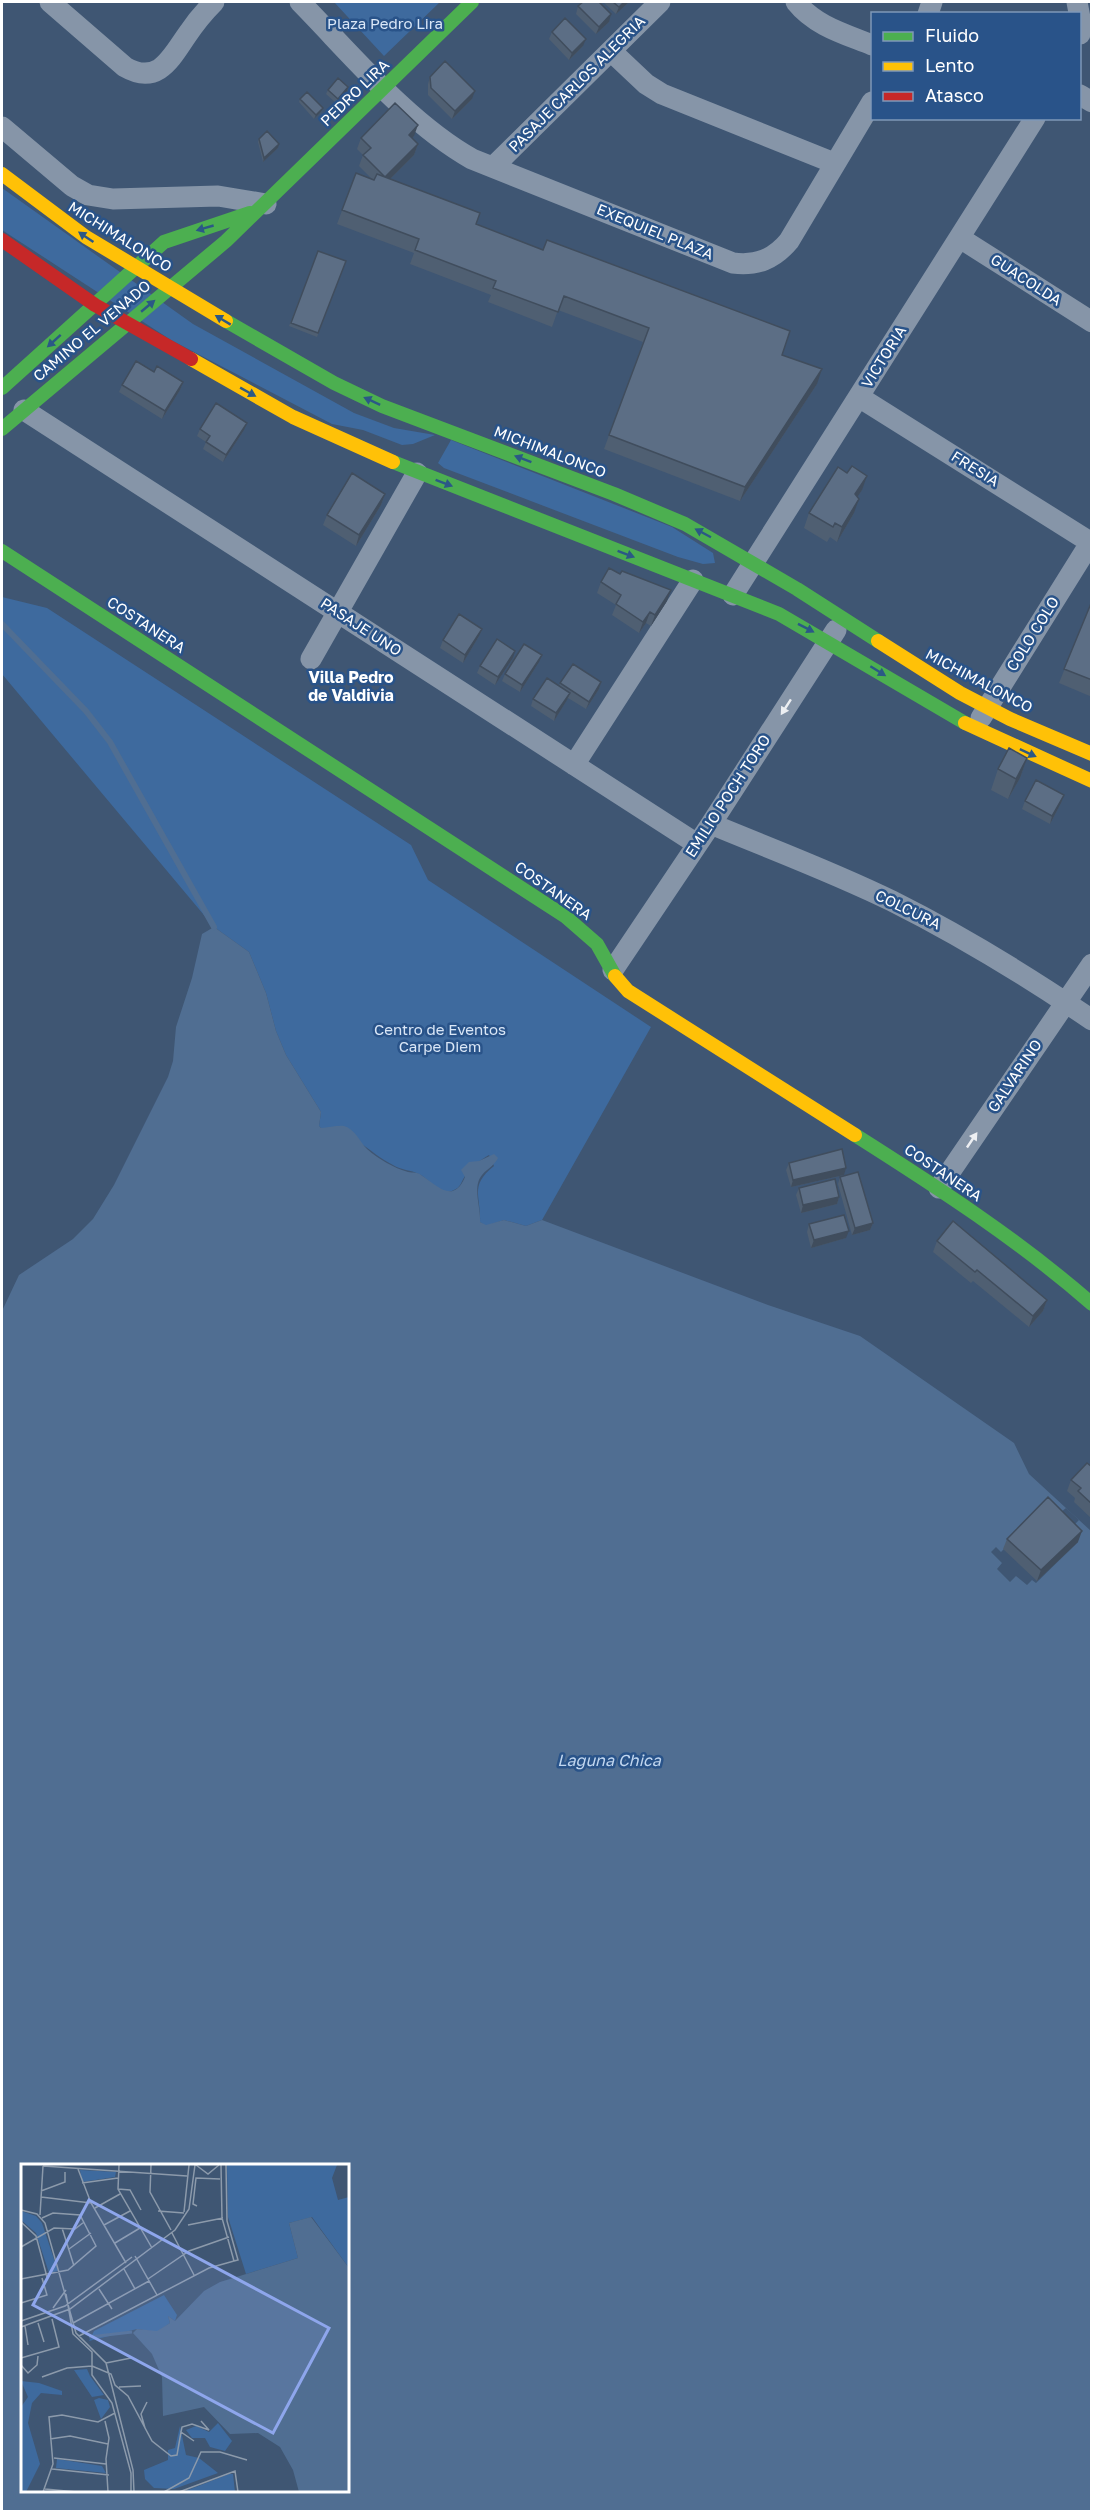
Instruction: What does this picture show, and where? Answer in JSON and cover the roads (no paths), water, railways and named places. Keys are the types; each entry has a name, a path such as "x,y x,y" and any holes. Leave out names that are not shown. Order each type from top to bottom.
{"main road":[{"name":"PEDRO LIRA","path":"263,206 472,2"},
{"name":"MICHIMALONCO","path":"2,174 86,237 135,268 351,392 382,406 663,513 754,562 843,620 987,708 1092,754"},
{"name":"CAMINO EL VENADO","path":"2,388 155,249 174,237 263,206"},
{"name":"CAMINO EL VENADO","path":"2,429 226,241 263,206"},
{"path":"2,240 95,305 294,417 417,473 779,614 829,640 975,728 1092,781"},
{"name":"COSTANERA","path":"2,552 566,917 597,944 628,991 939,1188 1061,1277 1092,1304"}],"street":[{"path":"50,2 125,67 140,74 149,74 164,66 214,2"},
{"name":"EXEQUIEL PLAZA","path":"300,2 384,88 453,148 493,167 733,263 752,264 772,257 789,241 871,105"},
{"name":"PASAJE CARLOS ALEGRIA","path":"493,167 660,2"},
{"path":"796,2 819,23 871,44"},
{"path":"610,51 646,84 662,94 834,163"},
{"name":"VICTORIA","path":"733,595 1034,120"},
{"path":"2,127 72,186 97,197 218,196 263,206"},
{"name":"GUACOLDA","path":"960,238 1092,322"},
{"name":"FRESIA","path":"859,396 1091,541"},
{"name":"PASAJE UNO","path":"24,410 697,844"},
{"path":"311,659 417,473"},
{"name":"COLO COLO","path":"975,728 1091,541"},
{"path":"574,765 693,580"},
{"name":"EMILIO POCH TORO","path":"613,970 843,620"},
{"name":"COLCURA","path":"711,824 898,904 986,951 1092,1020"},
{"name":"GALVARINO","path":"939,1188 1092,964"}],"water":[{"name":"Laguna Chica","path":"214,927 249,952 266,993 276,1031 286,1055 321,1112 319,1126 321,1128 344,1126 381,1160 408,1172 418,1173 439,1187 450,1191 460,1185 465,1177 461,1170 469,1162 479,1161 494,1154 498,1158 482,1175 478,1185 480,1222 486,1225 504,1220 526,1226 542,1220 768,1305 860,1336 1014,1443 1029,1474 1091,1531 1091,2511 2,2511 2,1311 19,1275 73,1239 93,1219 114,1185 168,1077 173,1061 176,1027 192,978 202,934"}],"waterway":[{"path":"2,624 86,711 110,742 214,927"}],"district":[{"name":"Villa Pedro de Valdivia","path":"351,686"}],"park label":[{"name":"Plaza Pedro Lira","path":"385,24"},
{"name":"Centro de Eventos Carpe Diem","path":"440,1038"}]}
